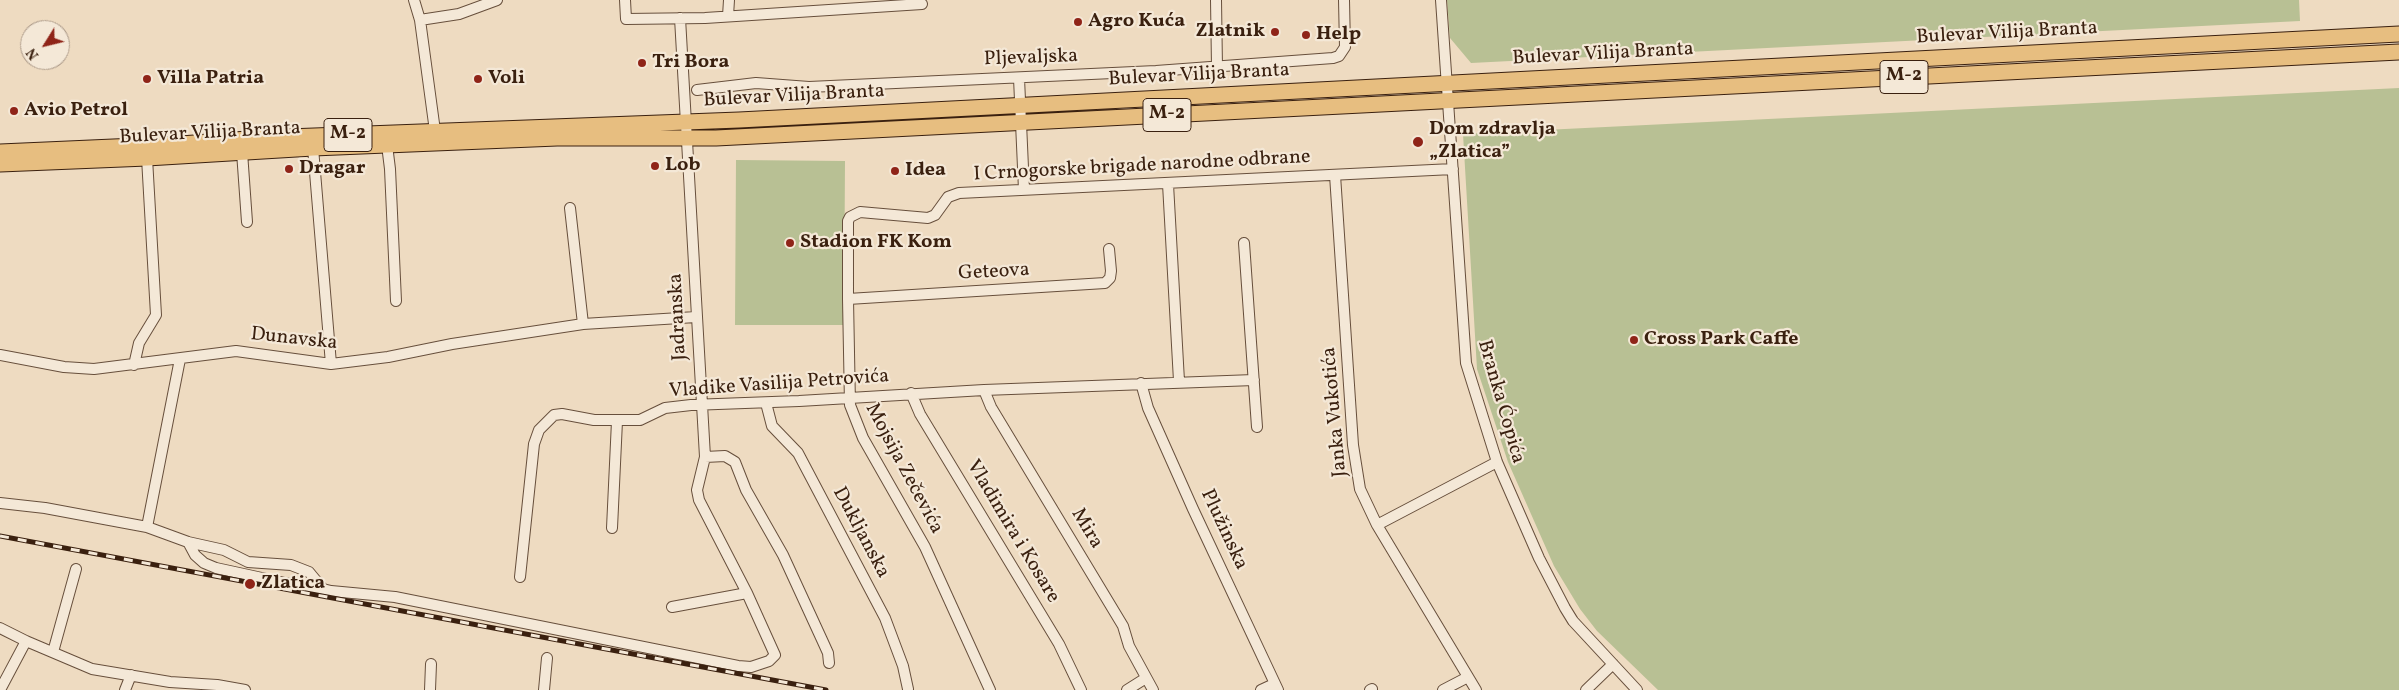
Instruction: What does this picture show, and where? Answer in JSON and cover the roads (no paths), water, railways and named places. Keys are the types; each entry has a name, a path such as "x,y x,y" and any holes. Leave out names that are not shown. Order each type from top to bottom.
{"main road":[{"name":"Bulevar Vilija Branta","path":"0,152 436,131 685,122 2399,34"},
{"name":"Bulevar Vilija Branta","path":"0,164 147,158 313,148 583,137 686,138 1021,123 2399,52"}],"street":[{"path":"414,0 420,20 436,131"},
{"path":"420,20 459,14 497,0"},
{"path":"624,0 626,20 728,16 922,4"},
{"path":"728,16 729,0"},
{"path":"1216,0 1217,67"},
{"name":"Pljevaljska","path":"697,90 756,83 809,87 1019,78 1326,59 1339,56 1345,44 1344,0"},
{"name":"Branka Ćopića","path":"1441,0 1466,363 1497,462 1538,558 1573,621 1637,690"},
{"name":"Jadranska","path":"323,589 394,596 738,666 751,667 762,665 776,655 747,593 698,500 698,482 705,457 700,405 680,18"},
{"path":"1019,78 1024,190"},
{"path":"387,145 390,169 396,301"},
{"path":"313,148 331,364"},
{"path":"242,152 247,222"},
{"path":"134,365 139,344 156,314 147,158"},
{"name":"I Crnogorske brigade narodne odbrane","path":"848,221 850,217 860,212 928,218 935,215 948,197 954,194 1453,169"},
{"name":"Janka Vukotića","path":"1335,175 1353,445 1360,489 1378,525 1476,690"},
{"path":"1168,184 1179,381"},
{"path":"570,208 583,324"},
{"name":"Mojsija Zečevića","path":"848,221 848,398 857,426 925,547 990,690"},
{"path":"1244,243 1257,427"},
{"name":"Geteova","path":"848,299 1105,283 1110,278 1111,271 1109,249"},
{"name":"Dunavska","path":"0,355 80,369 109,369 236,352 331,364 388,357 452,344 583,324 696,317"},
{"path":"147,527 180,359"},
{"name":"Vladike Vasilija Petrovića","path":"520,577 531,464 540,430 549,418 558,414 617,421 640,420 665,408 700,405 766,403 911,393 1179,381 1205,383 1254,380"},
{"name":"Plužinska","path":"1141,383 1156,425 1276,687"},
{"name":"Mira","path":"984,390 991,407 1123,626 1129,646 1153,690"},
{"name":"Vladimira i Kosare","path":"911,393 920,414 1059,644 1081,690"},
{"name":"Dukljanska","path":"766,403 772,426 798,453 881,611 903,666 908,689"},
{"path":"612,528 617,421"},
{"path":"705,457 725,456 735,462 746,490 783,555 828,653 829,663"},
{"path":"1378,525 1497,462"},
{"path":"0,503 45,508 147,527 188,542 224,550 248,562 292,565 309,572 323,589"},
{"path":"188,542 194,555 204,563 216,568 323,589"},
{"path":"53,652 76,569"},
{"path":"672,607 747,593"},
{"path":"0,628 92,669 185,684 245,690"},
{"path":"0,690 26,641"},
{"path":"544,690 547,658"},
{"path":"430,690 431,664"},
{"path":"1586,690 1613,664"},
{"path":"125,690 131,675"},
{"path":"1443,690 1468,677"},
{"path":"1127,690 1146,678"},
{"path":"1261,690 1276,687"}],"railway":[{"path":"0,536 826,690"}],"place":[{"name":"Agro Kuća","path":"1078,22"},
{"name":"Zlatnik","path":"1275,32"},
{"name":"Help","path":"1306,35"},
{"name":"Tri Bora","path":"642,63"},
{"name":"Villa Patria","path":"147,79"},
{"name":"Voli","path":"478,79"},
{"name":"Avio Petrol","path":"14,111"},
{"name":"Dom zdravlja „Zlatica”","path":"1418,142"},
{"name":"Lob","path":"655,166"},
{"name":"Dragar","path":"289,169"},
{"name":"Idea","path":"895,171"},
{"name":"Stadion FK Kom","path":"790,243"},
{"name":"Cross Park Caffe","path":"1634,340"},
{"name":"Zlatica","path":"250,584"}]}
